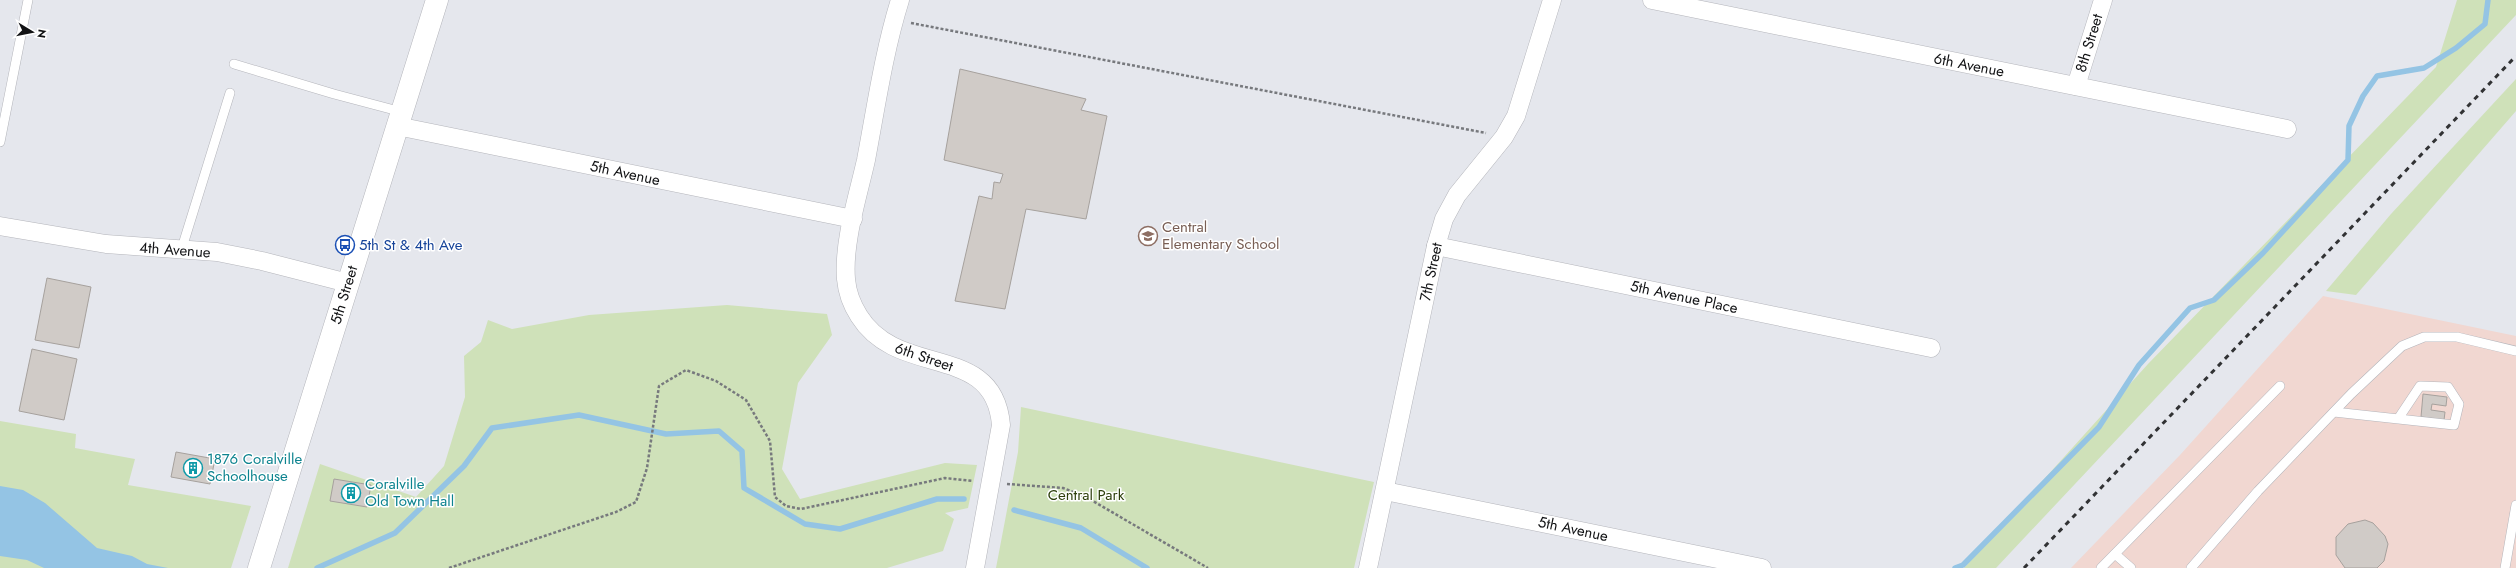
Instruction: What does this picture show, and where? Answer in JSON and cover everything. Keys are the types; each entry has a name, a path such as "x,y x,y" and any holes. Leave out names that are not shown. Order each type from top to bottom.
{"street":[{"name":"5th Street","path":"259,568 437,0"},
{"name":"6th Street","path":"900,0 894,20 853,219 847,258 846,279 850,299 868,329 884,343 900,351 973,374 986,383 995,396 1000,409 1001,425 975,568"},
{"name":"7th Street","path":"1368,568 1436,246 1444,219 1457,195 1504,137 1516,116 1552,0"},
{"name":"6th Avenue","path":"1652,0 2287,129"},
{"name":"8th Street","path":"2076,86 2103,0"},
{"name":"5th Avenue","path":"400,119 853,219"},
{"name":"4th Avenue","path":"0,226 106,244 181,251 217,252 348,283"},
{"name":"5th Avenue Place","path":"1436,246 1931,348"},
{"name":"5th Avenue","path":"1385,490 1762,568"}],"lane":[{"path":"0,142 28,0"},
{"path":"234,64 400,119"},
{"path":"181,251 230,93"},
{"path":"2191,568 2258,491 2334,412 2402,346 2424,337 2457,337 2516,352"},
{"path":"2101,568 2280,386"},
{"path":"2334,412 2398,419 2454,425 2459,404 2448,387 2420,386 2398,419"},
{"path":"2505,568 2516,504"},
{"path":"2115,554 2131,568"}],"path":[{"path":"894,20 1504,137"},
{"path":"449,568 616,512 636,502 647,468 653,422 660,386 686,370 716,381 746,400 770,441 775,496 786,506 801,509 945,478 1063,488 1086,497 1208,568"}],"shaded area":[{"path":"2323,296 2516,336 2516,568 2071,568 2180,455"}],"green space":[{"path":"2457,0 2516,0 2516,15 1996,568 1964,568 2148,364 2436,67"},
{"path":"2516,79 2516,111 2356,295 2326,291 2391,214"},
{"path":"727,305 827,314 832,335 798,383 782,469 800,499 945,463 977,465 968,508 945,513 954,519 943,551 887,568 288,568 320,464 416,497 444,466 465,397 464,356 481,342 488,320 512,329 589,315"},
{"name":"Central Park","path":"1021,407 1374,482 1354,568 996,568 1018,452"},
{"path":"0,421 76,434 75,448 135,459 128,485 251,506 231,568 0,568"}],"water":[{"path":"0,486 23,490 45,503 97,548 132,556 147,564 168,568 44,568 27,560 0,556"}],"building":[{"path":"960,69 1086,99 1081,110 1107,116 1086,219 1026,209 1005,309 955,301 979,196 992,199 994,182 1000,183 1003,174 944,160"},
{"path":"47,278 91,287 79,348 35,340"},
{"path":"32,349 77,359 64,420 19,411"},
{"path":"2423,394 2447,397 2446,406 2432,404 2431,410 2445,412 2444,420 2421,417"},
{"name":"1876 Coralville Schoolhouse","path":"176,452 215,459 210,484 171,477"},
{"name":"Coralville Old Town Hall","path":"334,479 371,485 367,507 330,501"},
{"path":"2365,520 2373,523 2385,536 2388,544 2384,561 2377,568 2345,568 2336,555 2336,537 2348,524"}],"waterway":[{"path":"1955,568 1963,565 2099,427 2139,365 2190,308 2214,300 2263,253 2348,160 2349,126 2363,96 2377,76 2424,68 2456,48 2485,24 2488,0"},
{"path":"317,568 395,533 464,466 492,428 579,415 666,434 719,431 742,451 744,488 805,524 840,529 937,499 964,499"},
{"path":"1014,510 1081,528 1147,568"}],"railway":[{"path":"2024,568 2516,56"}],"place":[{"name":"Central Elementary School","path":"1148,236"},
{"name":"5th St & 4th Ave","path":"345,245"},
{"name":"1876 Coralville Schoolhouse","path":"193,468"},
{"name":"Coralville Old Town Hall","path":"351,493"}]}
